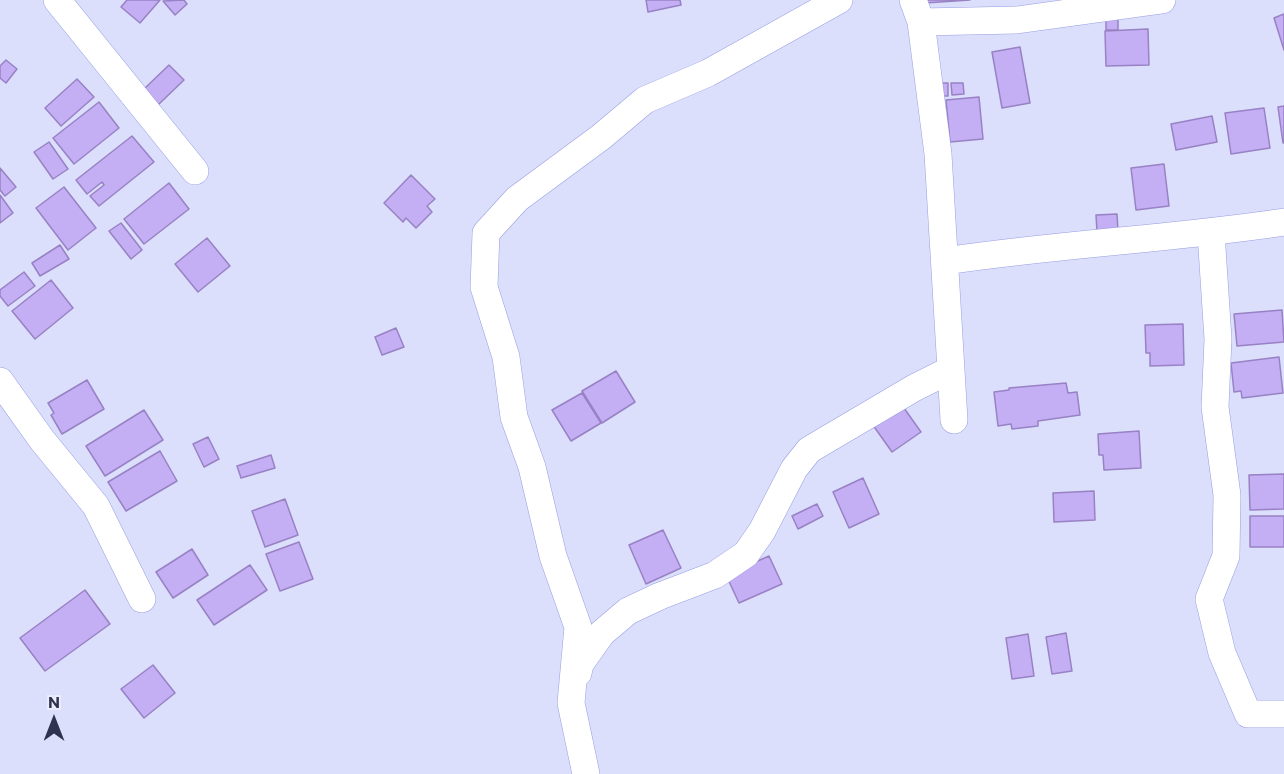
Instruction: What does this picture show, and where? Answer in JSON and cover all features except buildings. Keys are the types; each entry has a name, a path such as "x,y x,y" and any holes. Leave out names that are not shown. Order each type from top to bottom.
{"street":[{"path":"57,0 195,171"},
{"path":"586,774 571,703 578,627 553,556 532,467 514,417 506,357 484,287 486,233 517,199 601,137 645,100 708,73 839,0"},
{"path":"954,420 938,154 917,11 1017,20 1162,0"},
{"path":"945,261 1013,251 1210,233 1284,222"},
{"path":"1210,233 1218,339 1215,407 1227,495 1226,556 1209,599 1222,653 1248,714 1284,714"},
{"path":"571,703 580,664 602,633 628,611 715,575 746,554 762,531 794,469 809,450 914,388 950,370"},
{"path":"0,381 42,440 96,506 142,599"}]}
